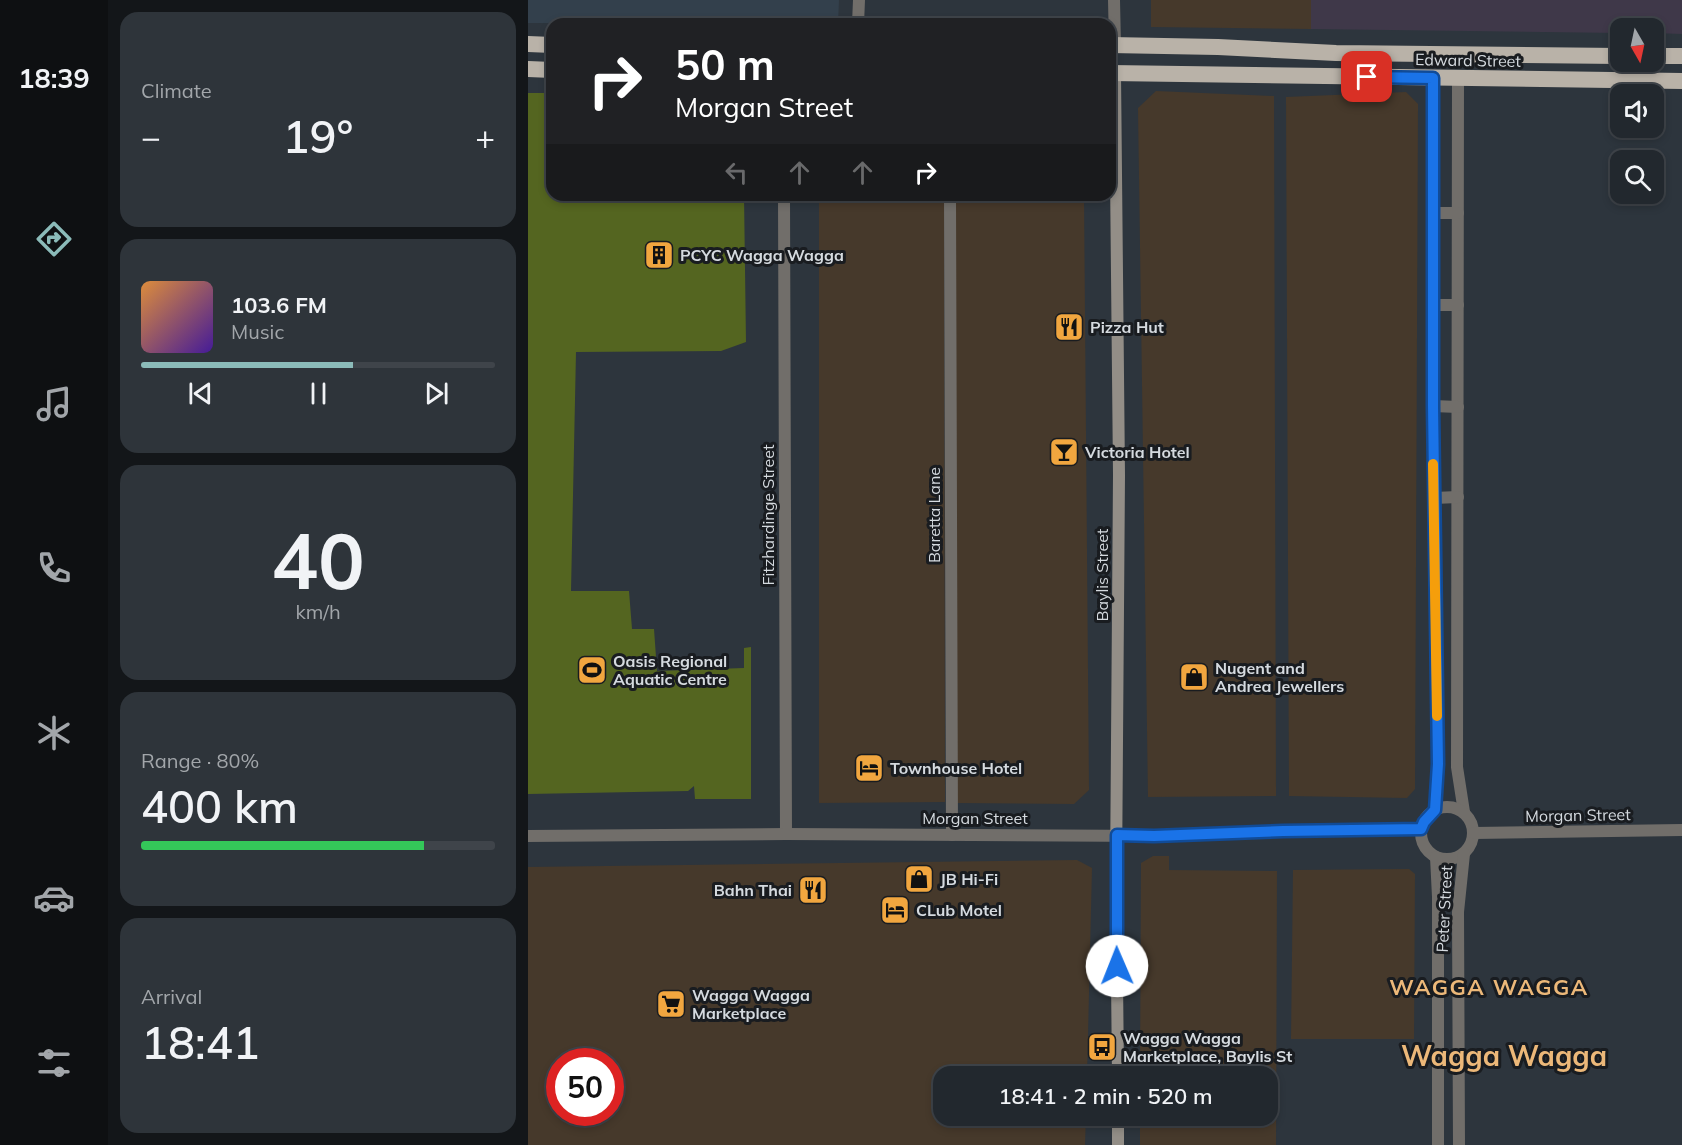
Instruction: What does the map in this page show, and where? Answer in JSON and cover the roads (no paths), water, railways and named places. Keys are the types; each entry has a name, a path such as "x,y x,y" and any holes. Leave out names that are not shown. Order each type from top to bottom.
{"highway":[{"path":"528,44 546,45"},
{"name":"Edward Street","path":"1116,45 1336,53 1610,56"},
{"path":"1664,56 1682,57"},
{"path":"528,69 546,70"},
{"name":"Edward Street","path":"1116,73 1682,81"}],"main road":[{"name":"Baylis Street","path":"1114,201 1119,475 1118,1066"},
{"path":"1118,1145 1119,1126"}],"street":[{"path":"858,18 859,0"},
{"path":"1113,18 1114,0"},
{"path":"1433,78 1433,406 1438,764 1435,810"},
{"path":"1458,78 1457,767 1464,812 1473,825 1474,833 1469,848 1464,854 1450,859 1436,857 1424,845 1421,829 1424,822 1435,810 1449,807 1464,812"},
{"name":"Fitzhardinge Street","path":"784,201 786,834"},
{"name":"Baretta Lane","path":"951,201 952,835"},
{"path":"1433,213 1458,213"},
{"path":"1433,305 1458,305"},
{"path":"1433,406 1458,407"},
{"path":"1434,498 1458,498"},
{"path":"1436,600 1458,600"},
{"path":"1437,692 1457,692"},
{"name":"Morgan Street","path":"528,836 786,834 1154,836 1421,829"},
{"name":"Morgan Street","path":"1474,833 1682,830"},
{"name":"Peter Street","path":"1459,1145 1458,902 1464,854"},
{"name":"Peter Street","path":"1436,857 1438,1145"},
{"path":"1438,984 1459,984"},
{"path":"1438,1066 1459,1066"}],"place":[{"name":"PCYC Wagga Wagga","path":"659,255"},
{"name":"Pizza Hut","path":"1069,327"},
{"name":"Victoria Hotel","path":"1064,452"},
{"name":"Oasis Regional Aquatic Centre","path":"592,670"},
{"name":"Nugent and Andrea Jewellers","path":"1194,677"},
{"name":"Townhouse Hotel","path":"869,768"},
{"name":"JB Hi-Fi","path":"919,879"},
{"name":"Bahn Thai","path":"813,890"},
{"name":"CLub Motel","path":"895,910"},
{"name":"Wagga Wagga Marketplace","path":"671,1004"},
{"name":"Wagga Wagga Marketplace, Baylis St","path":"1102,1047"}],"district":[{"name":"WAGGA WAGGA","path":"1489,987"},
{"name":"Wagga Wagga","path":"1504,1056"}]}
